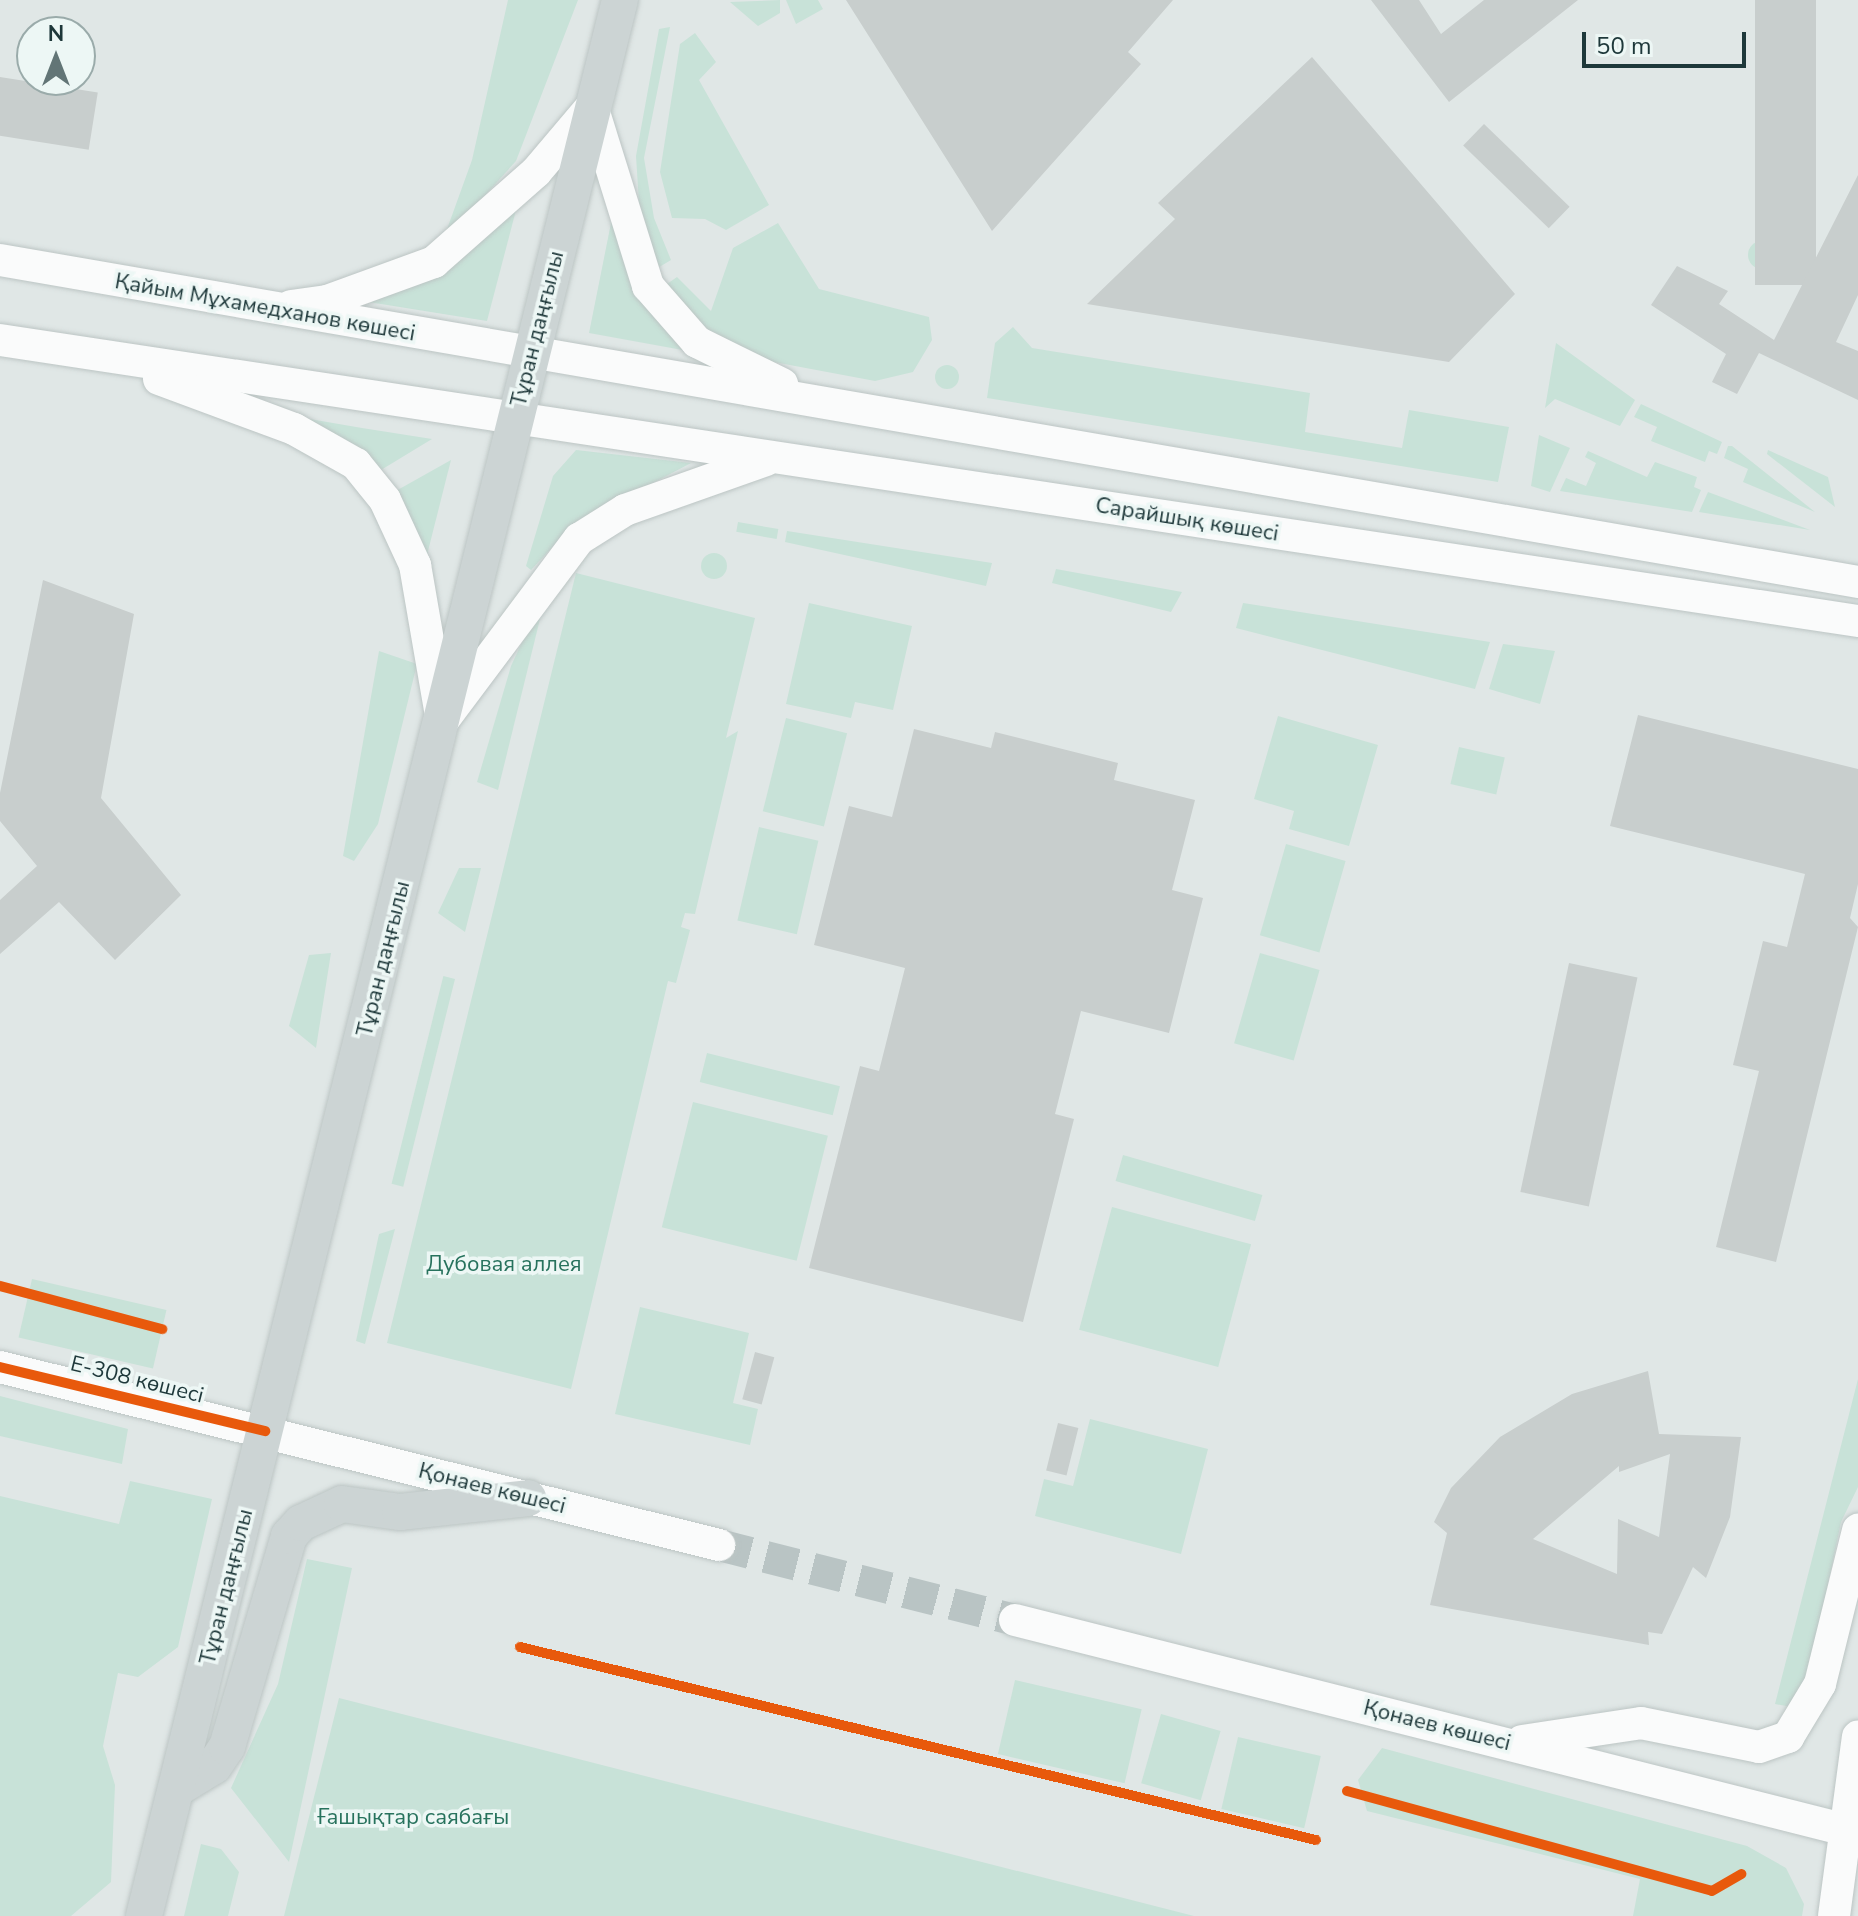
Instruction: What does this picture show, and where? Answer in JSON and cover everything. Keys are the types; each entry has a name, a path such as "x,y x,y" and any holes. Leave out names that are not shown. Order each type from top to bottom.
{"main road":[{"name":"Тұран даңғылы","path":"144,1916 620,0"},
{"path":"268,309 327,301 434,262 536,172 592,106"},
{"path":"592,106 632,245 667,313 738,368 848,409"},
{"name":"Қайым Мұхамедханов көшесі","path":"0,260 531,355"},
{"path":"0,340 515,420"},
{"path":"531,355 1858,582"},
{"path":"106,358 294,429 356,464 385,500 415,565 442,722"},
{"name":"Сарайшық көшесі","path":"515,420 1858,621"},
{"path":"442,722 579,539 641,503 772,458"},
{"name":"Е-308 көшесі","path":"0,1367 265,1431"},
{"name":"Қонаев көшесі","path":"265,1431 719,1545"},
{"path":"176,1789 214,1766 227,1747 289,1536 301,1523 342,1504 400,1512 528,1498"},
{"path":"1506,1744 1641,1723 1759,1747 1788,1737 1820,1684 1858,1530"},
{"name":"Қонаев көшесі","path":"1015,1620 1850,1831"},
{"path":"1834,1916 1850,1831 1858,1737"}],"green space":[{"path":"508,0 578,0 516,161 442,243 472,160"},
{"path":"780,0 780,13 758,26 730,2"},
{"path":"786,0 818,0 823,9 796,24"},
{"path":"670,27 644,158 654,218 671,260 656,269 640,219 636,156 659,29"},
{"path":"695,33 716,62 699,80 769,205 726,230 705,219 672,218 660,172 680,44"},
{"path":"520,195 487,321 356,300"},
{"path":"615,203 699,353 589,333"},
{"path":"778,223 819,289 929,317 932,340 913,372 875,381 763,360 700,325 664,286 677,277 711,311 733,248"},
{"path":"1762,241 1772,245 1776,255 1772,265 1762,269 1752,265 1748,255 1752,245"},
{"path":"1013,327 1032,348 1310,393 1305,432 1402,448 1409,410 1509,427 1498,482 987,398 995,343"},
{"path":"1556,343 1635,400 1620,426 1555,399 1545,408"},
{"path":"947,365 955,369 959,377 955,385 947,389 939,385 935,377 939,369"},
{"path":"1641,404 1722,442 1717,454 1709,451 1705,462 1651,441 1657,427 1634,417"},
{"path":"304,418 362,428 432,439 381,470"},
{"path":"1539,435 1570,448 1550,492 1531,486"},
{"path":"1728,446 1732,446 1815,512 1743,482 1748,469 1724,458"},
{"path":"576,450 691,463 573,525 531,570 526,566 553,476"},
{"path":"1768,450 1828,477 1835,507 1767,454"},
{"path":"1588,451 1647,477 1655,462 1697,477 1694,487 1701,490 1692,512 1560,491 1566,478 1586,486 1596,463 1585,457"},
{"path":"451,460 426,559 394,492"},
{"path":"1708,492 1810,530 1699,512"},
{"path":"738,522 778,529 777,539 736,532"},
{"path":"787,531 992,563 986,586 785,542"},
{"path":"714,553 723,557 727,566 723,575 714,579 705,575 701,566 705,557"},
{"path":"1056,569 1182,592 1171,612 1052,583"},
{"name":"Дубовая аллея","path":"576,573 755,618 726,738 738,731 695,914 685,913 681,927 690,930 676,983 668,981 571,1389 387,1343"},
{"path":"809,603 912,626 893,710 855,702 851,718 786,704"},
{"path":"1243,603 1490,642 1475,689 1236,628"},
{"path":"540,619 498,790 477,782 511,666 530,625"},
{"path":"1503,644 1555,651 1540,704 1489,689"},
{"path":"379,651 417,664 378,824 354,861 343,856"},
{"path":"1278,716 1378,745 1349,846 1289,829 1294,811 1254,799"},
{"path":"786,718 847,733 824,826 763,811"},
{"path":"1459,747 1505,758 1496,795 1450,784"},
{"path":"759,827 818,841 797,934 737,921"},
{"path":"1286,844 1346,861 1319,952 1260,935"},
{"path":"459,868 481,868 465,932 438,913"},
{"path":"331,953 316,1048 289,1026 309,955"},
{"path":"1260,953 1320,970 1294,1060 1234,1043"},
{"path":"443,976 455,979 403,1187 392,1184"},
{"path":"707,1053 840,1086 833,1115 700,1082"},
{"path":"693,1102 828,1136 797,1261 662,1227"},
{"path":"1123,1155 1262,1195 1255,1221 1116,1181"},
{"path":"1112,1207 1251,1244 1218,1367 1079,1330"},
{"path":"395,1229 365,1344 356,1341 379,1234"},
{"path":"32,1279 166,1310 153,1369 19,1337"},
{"path":"640,1307 749,1333 733,1403 758,1409 750,1445 615,1414"},
{"path":"1858,1379 1858,1487 1841,1522 1802,1709 1775,1704"},
{"path":"0,1396 128,1429 122,1464 0,1436"},
{"path":"1090,1419 1208,1449 1181,1554 1035,1516 1044,1479 1073,1486"},
{"path":"130,1481 212,1499 178,1647 138,1677 118,1673 103,1746 115,1785 111,1882 71,1916 0,1916 0,1496 119,1524"},
{"path":"307,1559 352,1568 289,1862 231,1788 278,1684"},
{"path":"1015,1680 1142,1709 1125,1783 998,1754"},
{"name":"Ғашықтар саябағы","path":"339,1698 1194,1916 284,1916"},
{"path":"1161,1714 1221,1731 1201,1800 1141,1783"},
{"path":"1238,1737 1321,1756 1304,1828 1221,1809"},
{"path":"1382,1748 1747,1846 1786,1868 1804,1904 1802,1916 1633,1916 1640,1879 1367,1811 1358,1780"},
{"path":"201,1844 221,1849 239,1872 228,1916 184,1916"}],"building":[{"path":"846,0 1173,0 1128,52 1141,64 992,231"},
{"path":"1371,0 1419,0 1441,34 1484,0 1578,0 1449,102"},
{"path":"1755,0 1816,0 1816,285 1755,285"},
{"path":"1312,57 1515,294 1449,362 1087,304 1175,219 1158,203"},
{"path":"0,77 16,80 16,96 96,96 98,92 89,150 0,136"},
{"path":"1484,124 1570,207 1549,228 1463,146"},
{"path":"1858,175 1858,295 1836,342 1858,351 1858,400 1759,353 1737,394 1712,382 1726,354 1651,305 1677,266 1728,291 1719,304 1774,340"},
{"path":"43,580 134,614 101,798 181,895 115,960 59,902 0,954 0,900 37,866 0,821 0,793"},
{"path":"1638,715 1858,769 1858,884 1850,918 1858,927 1776,1262 1716,1247 1759,1071 1733,1065 1763,941 1787,947 1805,874 1610,826"},
{"path":"914,729 991,748 995,732 1118,763 1114,780 1195,800 1172,890 1203,898 1169,1033 1081,1011 1055,1114 1074,1119 1023,1322 809,1268 860,1066 879,1071 905,968 814,945 849,806 892,817"},
{"path":"1569,963 1637,978 1589,1206 1520,1192"},
{"path":"755,1352 774,1357 762,1405 742,1399"},
{"path":"1648,1371 1659,1434 1741,1437 1730,1517 1706,1578 1693,1567 1662,1634 1648,1632 1649,1645 1430,1605 1447,1533 1434,1522 1451,1488 1500,1437 1572,1394","holes":["1670,1454 1659,1537 1618,1519 1617,1574 1533,1539 1619,1466 1619,1472"]},
{"path":"1058,1423 1078,1428 1067,1476 1046,1471"}],"tunnel":[{"path":"719,1545 1015,1620"}],"cycle path":[{"path":"0,1286 162,1329"},
{"path":"0,1367 265,1431"},
{"path":"520,1647 1316,1840"},
{"path":"1347,1791 1712,1891 1741,1874"}]}
